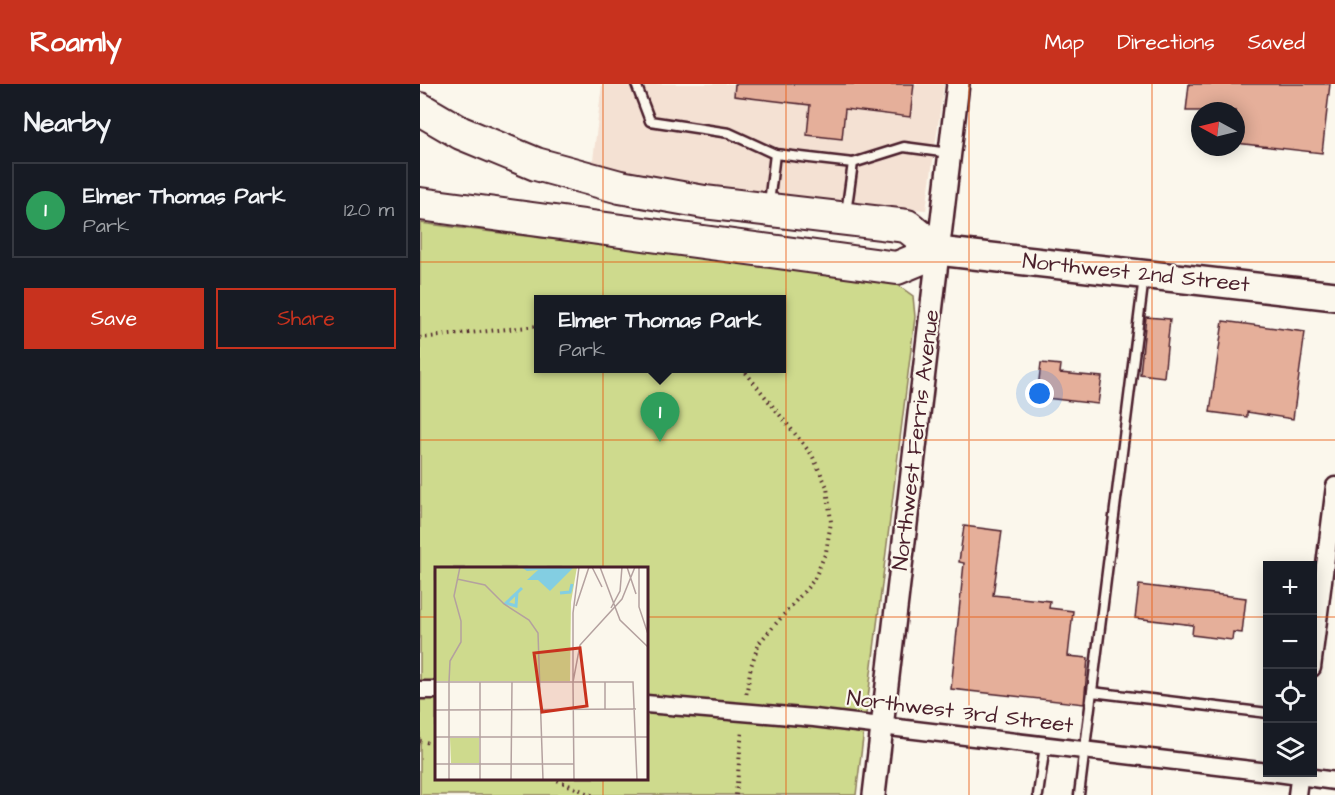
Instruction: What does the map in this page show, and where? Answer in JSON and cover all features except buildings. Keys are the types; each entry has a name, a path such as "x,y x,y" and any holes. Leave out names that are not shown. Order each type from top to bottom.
{"highway":[{"path":"420,110 461,133 536,164 620,187 704,202 907,226 938,251 897,267 420,204"}],"main road":[{"name":"Northwest 2nd Street","path":"938,251 1144,272 1335,296"}],"street":[{"name":"Northwest Ferris Avenue","path":"874,795 958,84"},
{"path":"1317,628 1335,486"},
{"name":"Northwest 3rd Street","path":"648,704 882,725 1263,771"},
{"path":"1297,795 1299,777"},
{"name":"Northwest 3rd Street","path":"1317,777 1335,780"}],"lane":[{"path":"636,84 651,121 729,133 775,154 853,163 904,147 949,153"},
{"path":"768,209 775,154"},
{"path":"845,219 853,163"},
{"path":"1079,795 1144,272"},
{"path":"1092,692 1263,712"},
{"path":"1038,795 1046,744"}],"path":[{"path":"420,338 534,326"},
{"path":"736,795 735,780 744,712 751,666 759,643 814,580 826,552 831,522 827,488 812,455 745,373"},
{"path":"420,741 435,744"},
{"path":"557,780 592,795"}],"shaded area":[{"path":"602,84 944,84 926,210 754,196 592,169"}],"green space":[{"path":"420,223 892,281 913,296 915,317 856,795 420,795"}],"place":[{"name":"Elmer Thomas Park","path":"660,442"}]}
